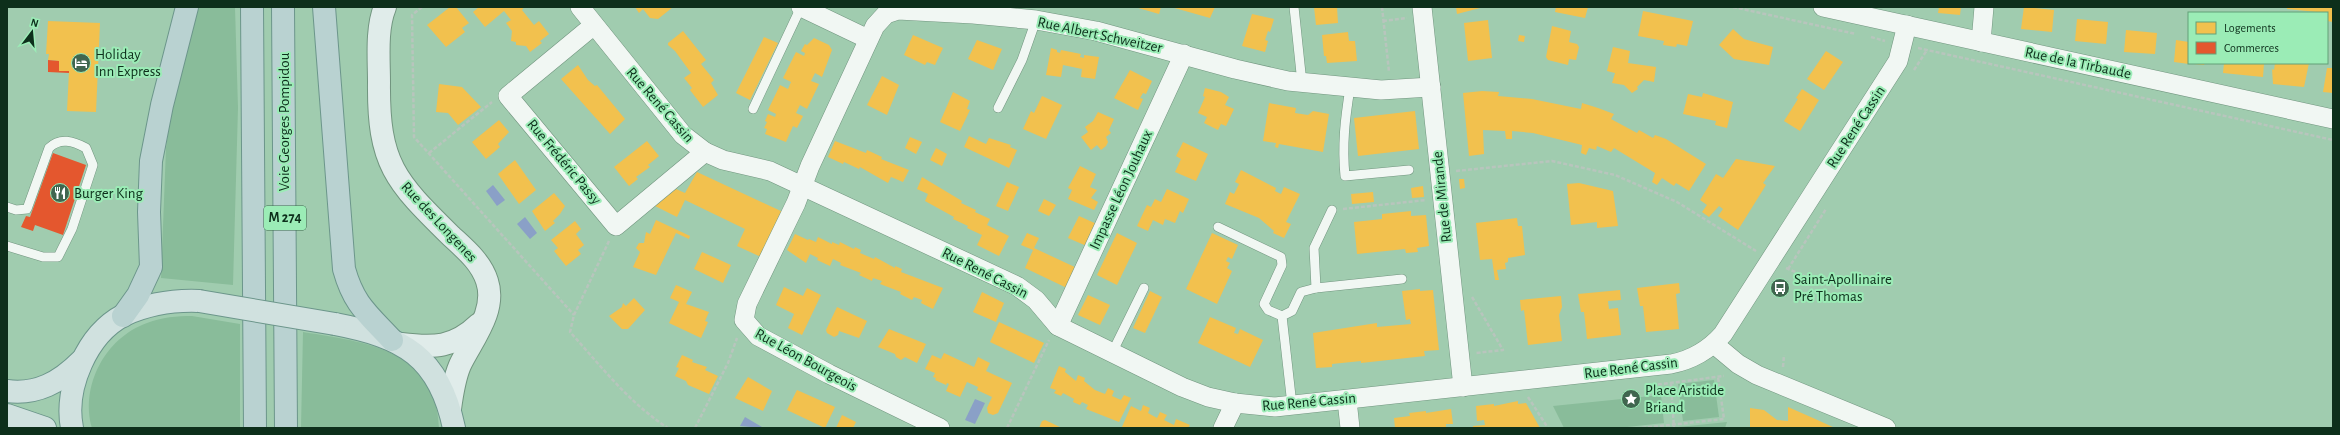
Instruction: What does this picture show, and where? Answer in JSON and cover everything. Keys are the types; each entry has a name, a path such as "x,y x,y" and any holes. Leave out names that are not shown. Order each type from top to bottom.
{"highway":[{"path":"123,316 138,295 151,267 149,212 151,161 162,105 187,7"},
{"name":"Voie Georges Pompidou","path":"252,7 255,428"},
{"name":"Voie Georges Pompidou","path":"283,7 286,428"},
{"path":"324,7 344,269 350,290 362,309 397,342"}],"main road":[{"name":"Rue des Longenes","path":"385,7 379,49 378,113 389,163 402,186 473,257 481,268 487,281 489,294 484,319 460,365 455,381 452,419"},
{"path":"7,391 24,392 49,385 68,374 107,329 123,316 146,307 167,302 199,302 365,329 397,342 417,354 431,370 452,419"},
{"path":"397,342 425,347 455,342 468,335 484,319"},
{"path":"72,428 70,403 73,386 84,357"},
{"path":"7,415 44,428"}],"street":[{"name":"Rue René Cassin","path":"580,7 683,135 705,152 723,160 762,169 803,186 1017,286 1036,300 1058,326 1182,387 1208,397 1256,406 1292,406 1670,364 1697,356 1714,344 1771,260 1898,61 1907,25"},
{"path":"801,7 868,39"},
{"name":"Rue de la Tirbaude","path":"1823,7 2333,119"},
{"path":"1981,42 1984,7"},
{"name":"Rue Albert Schweitzer","path":"803,186 868,39 878,20 886,14 898,10 973,14 1036,20 1096,31 1235,69 1302,83 1350,88 1391,89 1432,87"},
{"name":"Rue de Mirande","path":"1423,11 1463,387"},
{"path":"508,96 594,25"},
{"name":"Impasse Léon Jouhaux","path":"1058,326 1184,54"},
{"name":"Rue Frédéric Passy","path":"508,96 616,226"},
{"path":"616,226 705,152"},
{"name":"Rue Léon Bourgeois","path":"803,186 747,304 744,320 750,329 758,336 829,374 940,428"},
{"path":"1714,344 1738,364 1757,375 1886,428"},
{"path":"1347,400 1350,428"},
{"path":"1223,428 1235,403"}],"lane":[{"path":"753,109 801,7"},
{"path":"1294,7 1302,83"},
{"path":"998,108 1022,60 1036,20"},
{"path":"1350,88 1343,128 1342,149 1345,176 1409,170"},
{"path":"7,207 16,210 27,209 49,148 55,143 64,140 86,148 93,165 72,229 58,257 43,257 7,246"},
{"path":"1316,288 1314,248 1332,210"},
{"path":"1218,227 1281,257 1282,265 1264,304 1268,310 1282,316 1292,311 1301,292 1316,288 1402,279"},
{"path":"1112,353 1144,288"},
{"path":"1282,316 1292,406"}],"path":[{"path":"422,7 412,15 414,137 574,315"},
{"path":"1382,7 1391,89"},
{"path":"1733,7 2333,140"},
{"path":"1384,21 1423,11"},
{"path":"429,153 499,97 508,96"},
{"path":"1456,179 1455,171 1552,161 1615,175 1677,202 1771,260 1814,280"},
{"path":"1332,210 1442,198"},
{"path":"616,226 574,315 570,332 630,398 647,414 668,428"},
{"path":"1470,293 1503,350 1476,354 1476,359"},
{"path":"695,428 728,363 744,320"},
{"path":"1007,428 1052,333 1058,326"},
{"path":"1639,387 1671,384 1726,375"},
{"path":"1642,428 1674,426 1724,419 1718,377"},
{"path":"1671,384 1674,426"},
{"path":"1523,398 1537,396"},
{"path":"1529,397 1548,428"}],"green space":[{"path":"197,7 235,7 238,108 233,285 161,278 166,148 170,120"},
{"path":"192,316 240,324 240,428 92,428 89,412 93,380 99,365 108,352 119,340 132,330 147,323 170,317"},
{"path":"303,332 350,340 372,346 393,354 411,366 425,381 435,402 439,428 301,428"},
{"path":"1714,380 1719,417 1683,421 1678,384"},
{"path":"1661,395 1664,423 1618,428 1564,428 1553,406"},
{"path":"1727,422 1725,428 1669,428"}],"water":[{"path":"493,185 505,200 497,206 486,191"},
{"path":"525,217 537,233 530,239 517,224"},
{"path":"975,399 985,403 975,424 965,420"},
{"path":"745,417 762,427 740,426"}],"building: Logements":[{"path":"450,7 456,7 469,23 462,28 465,32 446,47 427,25"},
{"path":"479,7 524,7 522,10 534,25 539,21 549,34 540,41 542,43 530,52 526,46 516,45 516,42 511,41 512,31 506,23 511,20 504,11 485,27 473,12"},
{"path":"635,7 673,7 658,19 650,18 643,9 639,13"},
{"path":"1135,7 1161,7 1159,14"},
{"path":"1171,7 1215,7 1210,18"},
{"path":"1314,7 1337,7 1338,23 1316,25"},
{"path":"1456,7 1479,7 1480,8 1457,14"},
{"path":"1556,7 1588,7 1585,18 1555,12"},
{"path":"1939,7 1961,7 1960,15 1938,13"},
{"path":"2024,7 2054,10 2052,32 2021,29"},
{"path":"2287,7 2333,7 2333,22 2328,21 2328,12 2287,9"},
{"path":"1643,11 1693,21 1687,46 1677,44 1676,47 1663,45 1664,41 1638,36"},
{"path":"1252,14 1274,19 1270,32 1268,31 1265,40 1268,41 1265,52 1242,46"},
{"path":"2077,19 2108,22 2106,44 2075,41"},
{"path":"1488,20 1492,58 1468,61 1464,23"},
{"path":"48,21 100,23 96,112 67,111 69,71 59,71 59,61 48,60 49,54 46,54"},
{"path":"1552,26 1571,31 1569,42 1577,44 1579,47 1576,60 1569,59 1568,65 1548,60 1546,57"},
{"path":"1733,29 1744,39 1773,47 1769,65 1734,59 1719,45"},
{"path":"2126,30 2157,33 2155,54 2124,52"},
{"path":"683,31 706,60 701,64 714,80 711,83 718,95 703,107 690,90 692,88 684,78 691,73 675,51 668,45 668,43"},
{"path":"1348,32 1349,41 1355,41 1357,61 1327,63 1326,56 1324,56 1322,35"},
{"path":"913,35 943,48 935,65 927,62 925,65 904,55"},
{"path":"1519,35 1525,36 1524,42 1518,41"},
{"path":"764,37 778,43 750,100 736,93"},
{"path":"814,38 829,45 832,50 822,77 815,73 811,81 819,84 807,109 800,105 796,113 803,116 797,128 793,126 786,142 765,134 767,129 764,128 767,122 765,121 768,114 775,117 776,114 768,110 780,85 788,89 791,82 783,78 796,52 804,56 805,53 801,51 805,44 807,45"},
{"path":"977,40 1002,49 993,70 968,59"},
{"path":"2176,40 2188,42 2188,64 2174,62"},
{"path":"1613,47 1630,51 1628,63 1656,67 1654,82 1644,80 1637,87 1638,89 1632,93 1624,85 1612,83 1615,73 1607,71"},
{"path":"1051,48 1060,53 1061,50 1081,54 1080,57 1084,58 1084,55 1099,57 1095,79 1081,77 1082,69 1063,65 1061,77 1046,75"},
{"path":"1826,51 1843,62 1824,90 1807,79"},
{"path":"2224,64 2264,64 2263,77 2223,73"},
{"path":"2275,64 2309,64 2304,87 2273,84 2272,69 2274,70"},
{"path":"578,65 588,80 595,86 597,85 625,119 610,134 561,79"},
{"path":"2327,68 2333,68 2333,93 2323,92"},
{"path":"1130,70 1152,81 1146,94 1143,93 1140,98 1143,99 1138,110 1114,98"},
{"path":"882,76 899,85 887,115 867,105"},
{"path":"439,84 462,87 481,107 458,125 448,113 436,112"},
{"path":"1205,88 1221,92 1229,97 1225,105 1234,109 1226,126 1221,124 1218,130 1204,123 1207,117 1198,113 1205,97 1203,96"},
{"path":"1802,89 1819,100 1800,131 1784,121 1798,99 1796,98"},
{"path":"1482,91 1499,92 1498,96 1532,99 1581,109 1582,103 1598,108 1614,114 1611,119 1637,133 1639,130 1653,138 1655,135 1666,139 1706,164 1689,191 1676,183 1674,186 1662,178 1657,185 1652,182 1655,173 1614,148 1611,152 1597,146 1596,150 1589,148 1586,155 1581,153 1582,145 1533,133 1512,131 1512,139 1506,139 1505,131 1483,130 1484,154 1469,156 1463,93"},
{"path":"953,92 970,101 967,109 970,110 960,131 940,122"},
{"path":"1703,93 1733,102 1727,128 1715,125 1716,121 1683,114 1688,94 1702,97"},
{"path":"1042,96 1062,105 1046,139 1023,129 1031,111 1034,113"},
{"path":"1269,103 1296,108 1295,113 1308,115 1313,111 1329,114 1323,152 1279,144 1278,148 1275,147 1276,143 1263,141"},
{"path":"1415,111 1419,149 1358,156 1354,118"},
{"path":"1098,112 1114,119 1109,130 1111,133 1106,137 1108,142 1106,146 1101,150 1097,145 1091,150 1081,137 1088,132 1085,127 1093,121"},
{"path":"499,120 509,132 498,144 500,147 486,159 472,142"},
{"path":"969,136 986,144 989,138 1011,145 1010,147 1017,150 1009,168 964,147"},
{"path":"910,137 922,142 916,154 905,148"},
{"path":"647,141 659,156 648,165 650,167 636,177 638,179 629,186 614,167"},
{"path":"835,141 866,153 867,150 882,157 881,159 909,170 903,182 891,177 888,183 860,167 859,169 844,162 843,164 828,157"},
{"path":"1183,142 1208,154 1196,181 1175,172 1181,159 1176,156"},
{"path":"936,148 947,154 942,166 930,160"},
{"path":"1736,159 1775,166 1763,183 1766,185 1738,230 1718,216 1723,209 1719,206 1709,217 1702,212 1707,205 1700,200 1716,174 1723,178"},
{"path":"515,160 536,190 519,204 498,174"},
{"path":"1080,166 1096,174 1090,187 1097,190 1091,198 1098,202 1094,210 1068,199 1072,190 1068,188"},
{"path":"1241,170 1276,188 1275,191 1281,194 1284,187 1300,194 1286,222 1291,224 1284,238 1273,233 1274,231 1259,218 1225,204 1230,192 1234,194 1239,184 1235,182"},
{"path":"697,172 783,212 761,257 737,246 745,229 685,200 677,217 655,206 676,189 685,193"},
{"path":"922,177 962,201 961,203 976,210 975,212 990,219 987,225 1009,236 999,256 977,245 982,235 967,228 968,226 953,219 954,217 925,201 928,194 917,189"},
{"path":"1459,179 1464,179 1465,188 1460,189"},
{"path":"1007,182 1019,187 1008,211 996,206"},
{"path":"1579,183 1613,191 1618,226 1597,228 1597,222 1571,225 1567,184"},
{"path":"1423,186 1424,197 1412,198 1411,188"},
{"path":"1167,189 1189,199 1183,213 1180,211 1175,223 1165,219 1163,225 1153,220 1148,231 1137,226 1147,205 1151,207 1155,199 1161,202"},
{"path":"1373,192 1374,202 1352,204 1351,194"},
{"path":"554,193 565,206 553,221 555,223 545,231 532,211"},
{"path":"1044,199 1056,205 1049,216 1038,211"},
{"path":"1411,211 1411,216 1426,215 1429,246 1417,248 1418,252 1406,253 1405,249 1357,254 1354,222 1382,219 1382,214"},
{"path":"1079,216 1099,225 1089,247 1068,238"},
{"path":"1517,218 1518,226 1522,226 1525,255 1508,258 1508,262 1505,263 1506,269 1497,270 1499,280 1495,280 1492,259 1480,260 1476,223"},
{"path":"656,220 690,236 689,239 676,233 656,275 633,267 640,252 636,248 639,243 644,243 646,232 650,234"},
{"path":"575,221 581,229 576,234 584,245 578,250 581,254 566,266 554,251 558,248 551,240"},
{"path":"1027,233 1039,238 1034,248 1079,269 1069,289 1025,268 1033,250 1021,245"},
{"path":"1117,233 1137,243 1117,285 1097,275"},
{"path":"1212,233 1238,245 1232,259 1228,257 1226,261 1230,263 1227,268 1232,271 1217,304 1186,289"},
{"path":"795,234 816,242 818,237 832,244 832,242 839,245 840,242 854,249 855,247 861,250 860,253 874,259 875,257 895,268 895,266 902,269 901,272 943,288 933,309 921,303 922,300 914,297 912,300 900,294 901,292 880,284 882,281 873,278 872,281 859,275 861,273 840,265 841,263 833,259 830,266 817,260 818,258 810,254 806,263 787,250"},
{"path":"702,252 731,265 723,283 694,269"},
{"path":"1679,283 1680,293 1676,294 1679,329 1646,332 1643,306 1640,306 1637,288"},
{"path":"676,285 692,292 686,304 709,312 705,321 708,322 701,338 669,323 679,302 670,298"},
{"path":"784,287 803,296 807,288 821,295 802,335 788,328 794,314 776,305"},
{"path":"1420,289 1420,291 1433,290 1439,350 1424,351 1425,356 1361,363 1361,361 1332,364 1332,367 1316,368 1313,333 1377,323 1377,327 1411,324 1410,319 1406,320 1402,291"},
{"path":"1620,290 1621,300 1608,301 1609,309 1618,308 1621,335 1587,339 1584,312 1581,312 1578,294"},
{"path":"1150,291 1162,297 1145,333 1133,328"},
{"path":"982,292 1004,303 996,322 973,312"},
{"path":"1088,295 1110,305 1100,325 1078,315"},
{"path":"1561,296 1562,307 1559,315 1562,341 1528,345 1524,310 1521,311 1520,300"},
{"path":"634,298 645,310 628,329 622,329 609,316 622,307 623,303 626,306"},
{"path":"837,307 867,321 859,338 839,331 838,335 834,337 827,333 826,330"},
{"path":"1210,317 1236,328 1234,333 1238,334 1240,329 1263,340 1250,367 1198,343"},
{"path":"999,322 1044,343 1034,363 990,342"},
{"path":"889,329 926,344 917,363 905,357 901,360 896,357 895,354 878,347"},
{"path":"944,353 974,367 978,357 990,363 986,371 1012,383 998,413 993,415 988,413 987,408 992,397 977,390 978,387 967,382 960,397 946,391 949,384 947,383 946,385 935,380 936,378 933,377 935,373 925,369 932,355 941,359"},
{"path":"682,355 693,360 692,362 707,367 705,370 718,376 709,394 688,385 686,381 675,376 679,368 676,367"},
{"path":"1059,366 1066,369 1065,372 1076,381 1078,375 1085,378 1084,381 1095,390 1105,394 1108,388 1114,391 1112,396 1121,400 1124,395 1131,398 1119,422 1086,409 1088,405 1082,402 1080,405 1073,402 1074,399 1063,393 1061,396 1054,393 1056,390 1050,388"},
{"path":"748,377 772,391 763,411 735,398"},
{"path":"797,390 835,407 825,428 787,410"},
{"path":"1518,401 1518,404 1526,403 1540,428 1473,428 1473,426 1485,425 1484,420 1477,421 1476,406 1494,404 1494,406"},
{"path":"1143,405 1150,408 1148,413 1157,418 1160,412 1167,415 1164,420 1174,425 1176,419 1190,425 1188,428 1122,427 1131,406 1141,411"},
{"path":"1788,407 1835,428 1750,428 1750,408 1764,410 1777,420 1788,421"},
{"path":"1451,409 1453,424 1446,424 1446,428 1395,428 1394,418 1410,416 1409,413 1426,411 1426,413"},
{"path":"842,415 856,422 853,428 836,428"},
{"path":"1045,420 1062,428 1039,428 1042,421"}],"building: Commerces":[{"path":"48,60 59,61 59,71 69,71 69,73 48,72"},
{"path":"53,153 86,165 63,235 35,225 33,231 21,227 26,216 30,217"}],"place":[{"name":"Holiday Inn Express","path":"81,63"},
{"name":"Burger King","path":"60,193"},
{"name":"Saint-Apollinaire Pré Thomas","path":"1780,288"},
{"name":"Place Aristide Briand","path":"1631,399"}]}
